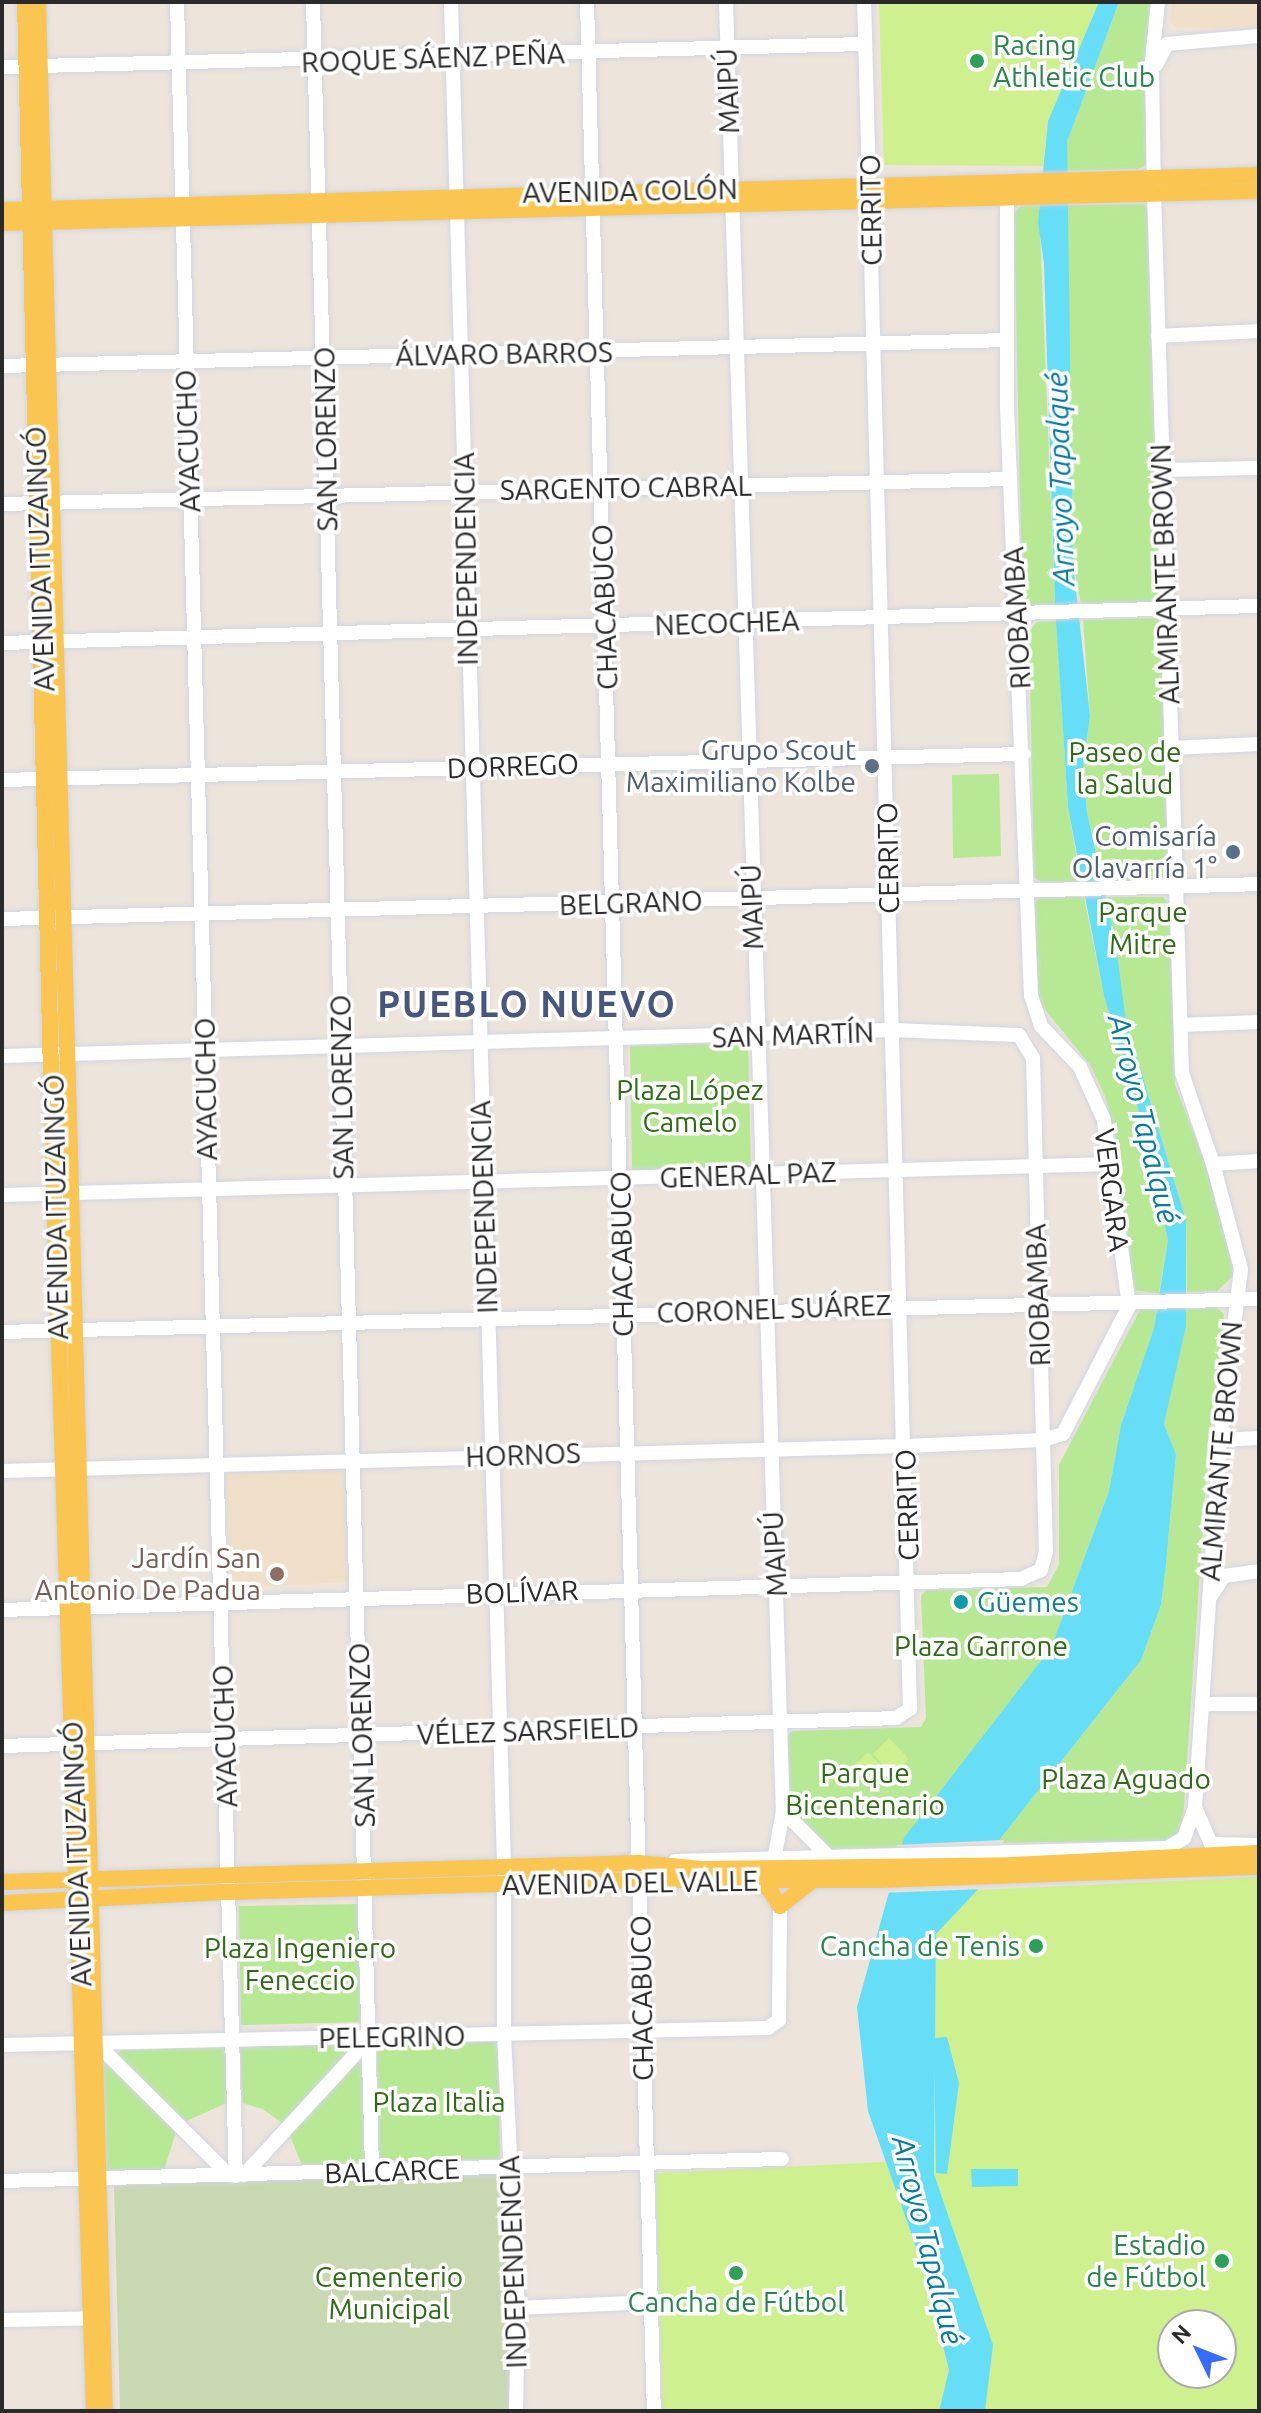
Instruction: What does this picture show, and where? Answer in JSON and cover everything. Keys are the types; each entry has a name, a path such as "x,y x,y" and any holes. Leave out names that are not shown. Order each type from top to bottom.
{"main road":[{"name":"AVENIDA ITUZAINGÓ","path":"25,2 33,67 66,1329 97,2318 105,2411"},
{"name":"AVENIDA ITUZAINGÓ","path":"33,67 38,2"},
{"name":"AVENIDA COLÓN","path":"2,223 37,216 458,202 1154,186 1259,175"},
{"name":"AVENIDA COLÓN","path":"1154,186 1259,191"},
{"name":"AVENIDA COLÓN","path":"2,210 37,216"},
{"name":"AVENIDA DEL VALLE","path":"2,1882 84,1879 231,1884 702,1869 881,1868 1259,1853"},
{"name":"AVENIDA DEL VALLE","path":"1010,1864 1259,1867"},
{"name":"AVENIDA DEL VALLE","path":"639,1872 751,1881 811,1882 881,1868"},
{"path":"751,1881 769,1889 780,1906 811,1882"},
{"name":"AVENIDA DEL VALLE","path":"2,1903 86,1899 231,1884"},
{"name":"AVENIDA ITUZAINGÓ","path":"94,2411 97,2318"}],"street":[{"name":"AYACUCHO","path":"177,2 185,212 189,500 203,914 208,1190 231,1884 236,2175"},
{"name":"SAN LORENZO","path":"313,2 372,2172"},
{"name":"INDEPENDENCIA","path":"451,2 463,355 474,907 504,1876 504,2035 518,2308 516,2411"},
{"name":"CHACABUCO","path":"587,2 619,1041 622,1313 654,2411"},
{"name":"MAIPÚ","path":"726,2 748,622 748,759 759,1174 767,1309 769,1448 777,1585 783,1811 775,1855"},
{"name":"CERRITO","path":"864,2 899,1170 900,1305 914,1696 908,1712"},
{"path":"1159,2 1162,33 1189,40"},
{"name":"ALMIRANTE BROWN","path":"1159,2 1154,186 1183,1084 1213,1164 1240,1258 1220,1440 1195,1807"},
{"path":"1155,77 1162,47 1189,40 1259,36"},
{"name":"ROQUE SÁENZ PEÑA","path":"2,67 727,51 864,44"},
{"name":"RIOBAMBA","path":"1015,190 1006,340 1024,754 1025,892 1031,996 1041,1026 1058,1046"},
{"path":"1158,336 1259,331"},
{"name":"ÁLVARO BARROS","path":"2,366 599,353 1006,340"},
{"path":"1162,470 1259,468"},
{"name":"SARGENTO CABRAL","path":"2,504 876,479 1010,479"},
{"name":"NECOCHEA","path":"2,643 1017,616 1259,606"},
{"path":"1171,748 1259,744"},
{"name":"DORREGO","path":"2,780 886,755 1024,754"},
{"name":"BELGRANO","path":"2,919 1176,889 1259,884"},
{"path":"1009,1031 1022,1025 1031,996"},
{"path":"1181,1025 1259,1022"},
{"name":"SAN MARTÍN","path":"2,1056 619,1041 893,1030 1009,1031"},
{"path":"1009,1031 1029,1044 1033,1058"},
{"path":"1033,1058 1042,1044 1058,1046"},
{"name":"VERGARA","path":"1058,1046 1080,1067 1094,1094 1109,1139 1128,1300"},
{"name":"RIOBAMBA","path":"1033,1058 1046,1552 1041,1570"},
{"path":"1213,1164 1259,1161"},
{"name":"GENERAL PAZ","path":"2,1195 619,1181 1110,1164"},
{"name":"CORONEL SUÁREZ","path":"2,1332 1038,1301 1259,1299"},
{"path":"1043,1440 1063,1434 1128,1300"},
{"path":"1220,1440 1259,1438"},
{"name":"HORNOS","path":"2,1471 1043,1440"},
{"path":"1211,1550 1233,1572"},
{"name":"BOLÍVAR","path":"2,1610 1021,1579 1041,1570"},
{"path":"1208,1602 1217,1584 1233,1572 1259,1571"},
{"path":"1202,1704 1259,1704"},
{"name":"VÉLEZ SARSFIELD","path":"2,1746 636,1729 896,1718 908,1712"},
{"path":"1195,1807 1204,1837 1211,1844 1259,1845"},
{"name":"AVENIDA DEL VALLE","path":"1010,1864 1167,1848 1184,1838 1195,1807"},
{"path":"783,1811 828,1856"},
{"name":"AVENIDA DEL VALLE","path":"639,1872 775,1855 828,1856 881,1868"},
{"name":"PELEGRINO","path":"2,2045 768,2028 779,2020 780,1906"},
{"path":"89,2042 236,2175 369,2039"},
{"name":"BALCARCE","path":"2,2181 782,2159"},
{"path":"518,2308 651,2302"},
{"path":"2,2320 97,2318"}],"shaded area":[{"path":"1172,2 1259,2 1259,27 1177,28 1170,21"},
{"path":"343,1464 348,1582 231,1588 226,1469"}],"green space":[{"name":"Racing Athletic Club","path":"879,2 1099,2 1048,121 1043,166 884,165"},
{"path":"1119,2 1153,2 1149,163 1138,169 1067,171 1067,142"},
{"path":"1144,204 1150,211 1161,593 1153,603 1081,605 1073,563 1068,409 1068,205"},
{"path":"1022,205 1039,205 1055,606 1032,606 1022,596 1014,213"},
{"name":"Paseo de la Salud","path":"1156,618 1163,623 1168,872 1160,881 1103,882 1087,812 1083,767 1090,716 1083,620"},
{"path":"1056,621 1068,807 1081,882 1041,882 1034,877 1029,631 1037,622"},
{"path":"999,774 1001,856 953,858 952,775"},
{"path":"1040,897 1084,897 1104,996 1139,1112 1168,1240 1159,1293 1136,1291 1128,1276 1119,1153 1105,1096 1090,1065 1038,1001 1034,903"},
{"name":"Parque Mitre","path":"1106,897 1163,897 1171,906 1175,1085 1204,1159 1232,1257 1233,1276 1217,1291 1187,1292 1186,1220 1126,1021"},
{"name":"Plaza López Camelo","path":"748,1043 751,1167 632,1170 630,1046"},
{"name":"Parque Bicentenario","path":"1215,1306 1224,1314 1208,1453 1182,1835 1173,1841 997,1843 1141,1660 1161,1605 1176,1454 1164,1424 1187,1307"},
{"name":"Parque Bicentenario","path":"1141,1308 1157,1308 1154,1328 1121,1425 1109,1491 1051,1648 900,1848 827,1849 789,1811 786,1738 792,1731 921,1727 926,1718 921,1596 926,1590 1047,1587 1059,1564 1059,1465"},
{"path":"889,1738 909,1759 893,1775 873,1754"},
{"path":"868,1752 888,1773 872,1789 851,1768"},
{"path":"1259,1877 1259,2411 985,2411 992,2345 934,2174 936,1934 977,1890"},
{"name":"Plaza Ingeniero Feneccio","path":"360,1904 362,2022 241,2025 239,1906"},
{"name":"Plaza Italia","path":"498,2041 500,2159 379,2162 377,2044"},
{"name":"Plaza Ingeniero Feneccio","path":"240,2043 337,2043 346,2054 282,2123 263,2109 242,2103"},
{"name":"Plaza Ingeniero Feneccio","path":"228,2044 229,2102 184,2122 117,2055 125,2046"},
{"name":"Plaza Ingeniero Feneccio","path":"356,2061 365,2066 367,2167 303,2168 289,2133"},
{"path":"108,2063 176,2132 164,2170 105,2170 100,2071"},
{"path":"886,2162 924,2270 949,2371 939,2411 662,2411 655,2173"},
{"name":"Cementerio Municipal","path":"506,2172 512,2411 120,2411 114,2185"}],"water":[{"name":"Arroyo Tapalqué","path":"1099,2 1119,2 1067,142 1073,563 1090,716 1083,767 1087,812 1115,939 1126,1021 1186,1220 1186,1326 1164,1424 1176,1454 1161,1605 1141,1660 997,1843 984,1883 936,1934 934,2174 993,2345 985,2411 939,2411 949,2370 924,2270 868,2111 857,2007 904,1838 1051,1648 1109,1491 1121,1425 1154,1328 1168,1240 1139,1112 1104,996 1068,807 1055,606 1044,264 1038,222 1048,121"},
{"path":"947,2037 959,2083 947,2174 936,2173 934,2038"},
{"path":"971,2169 1018,2169 1018,2186 972,2187"}],"pier":[{"path":"1004,1840 983,1889 882,1893 897,1845"}],"place":[{"name":"Racing Athletic Club","path":"977,61"},
{"name":"Grupo Scout Maximiliano Kolbe","path":"872,766"},
{"name":"Comisaría Olavarría 1°","path":"1233,852"},
{"name":"Jardín San Antonio De Padua","path":"277,1574"},
{"name":"Güemes","path":"961,1602"},
{"name":"Cancha de Tenis","path":"1036,1946"},
{"name":"Estadio de Fútbol","path":"1222,2261"},
{"name":"Cancha de Fútbol","path":"736,2273"}],"district":[{"name":"PUEBLO NUEVO","path":"527,1004"}],"park label":[{"name":"Plaza Garrone","path":"981,1646"},
{"name":"Plaza Aguado","path":"1126,1779"}]}
